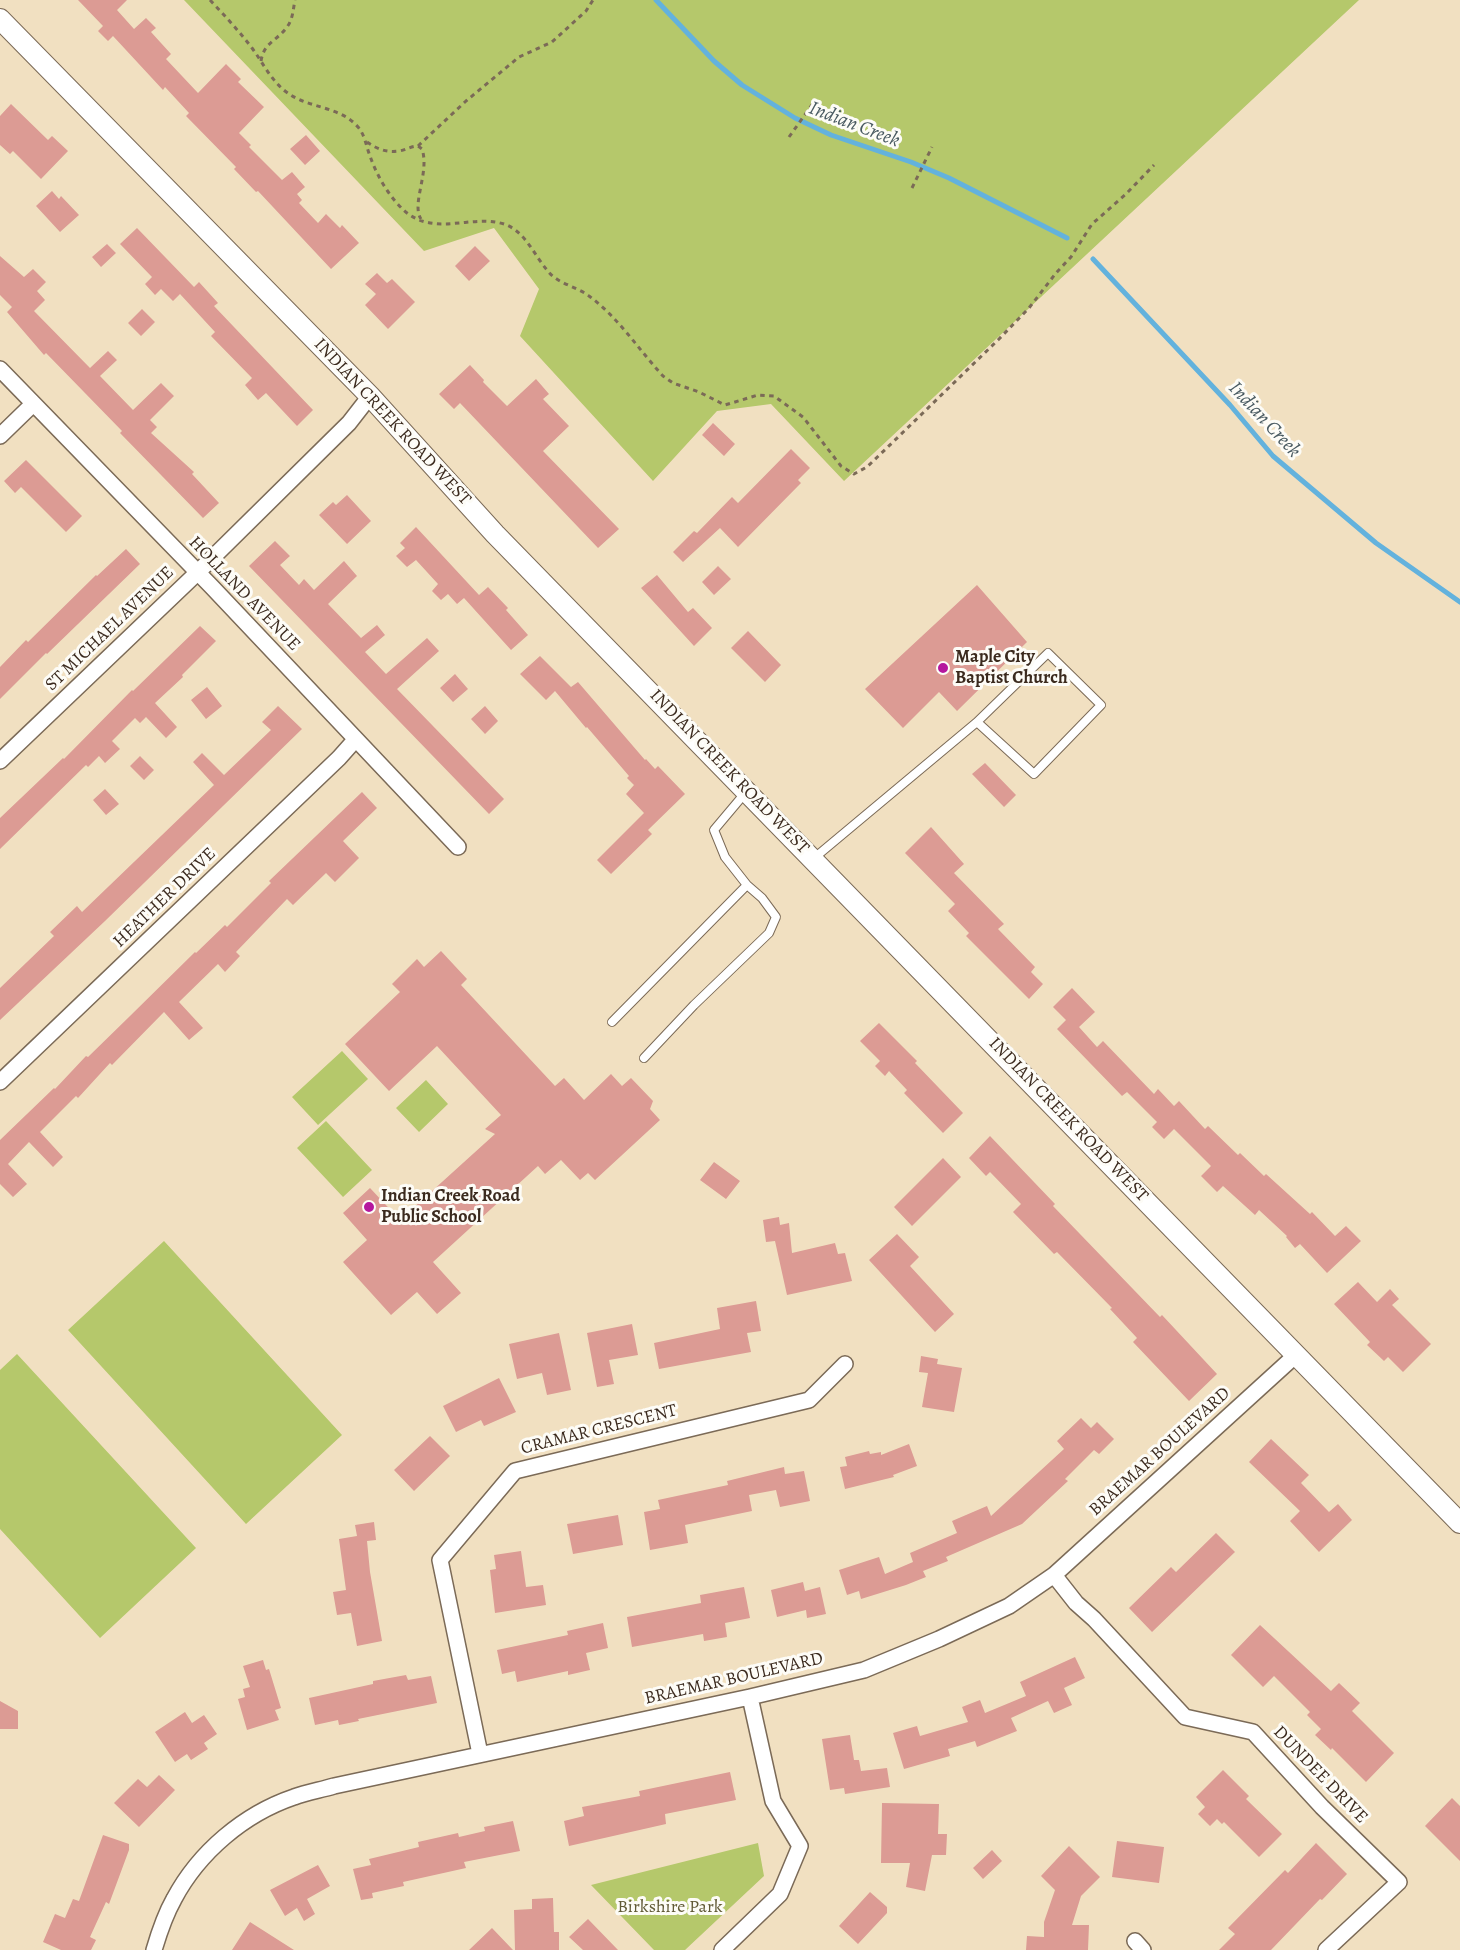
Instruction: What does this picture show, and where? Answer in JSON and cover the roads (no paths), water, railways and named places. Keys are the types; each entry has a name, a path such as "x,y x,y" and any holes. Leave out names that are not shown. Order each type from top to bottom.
{"street":[{"name":"INDIAN CREEK ROAD WEST","path":"0,19 370,396 495,534 1460,1523"},
{"name":"HOLLAND AVENUE","path":"0,369 458,847"},
{"name":"ST MICHAEL AVENUE","path":"0,761 197,573 349,423 370,396"},
{"path":"0,436 33,404"},
{"name":"HEATHER DRIVE","path":"0,1082 339,758 355,740"},
{"name":"BRAEMAR BOULEVARD","path":"154,1950 162,1924 174,1898 211,1850 236,1828 261,1811 294,1797 334,1786 750,1697 864,1670 939,1640 1009,1606 1054,1575 1297,1354"},
{"name":"CRAMAR CRESCENT","path":"480,1754 441,1560 515,1471 808,1400 845,1364"},
{"name":"DUNDEE DRIVE","path":"1054,1575 1076,1604 1094,1619 1185,1717 1253,1732 1322,1808 1399,1882 1326,1950"},
{"path":"722,1950 780,1894 800,1846 773,1801 750,1697"}],"lane":[{"path":"813,859 976,722 1048,653 1101,705 1034,774 976,722"},
{"path":"644,1058 694,1005 769,933 776,917 725,857 714,830 747,791"},
{"path":"612,1022 747,885"}],"waterway":[{"name":"Indian Creek","path":"656,0 714,61 742,85 795,118 831,135 911,162 949,178 1067,238"},
{"name":"Indian Creek","path":"1093,259 1230,405 1273,456 1376,543 1460,602"}],"place":[{"name":"Maple City Baptist Church","path":"943,668"},
{"name":"Indian Creek Road Public School","path":"369,1207"}],"park label":[{"name":"Birkshire Park","path":"670,1908"}]}
